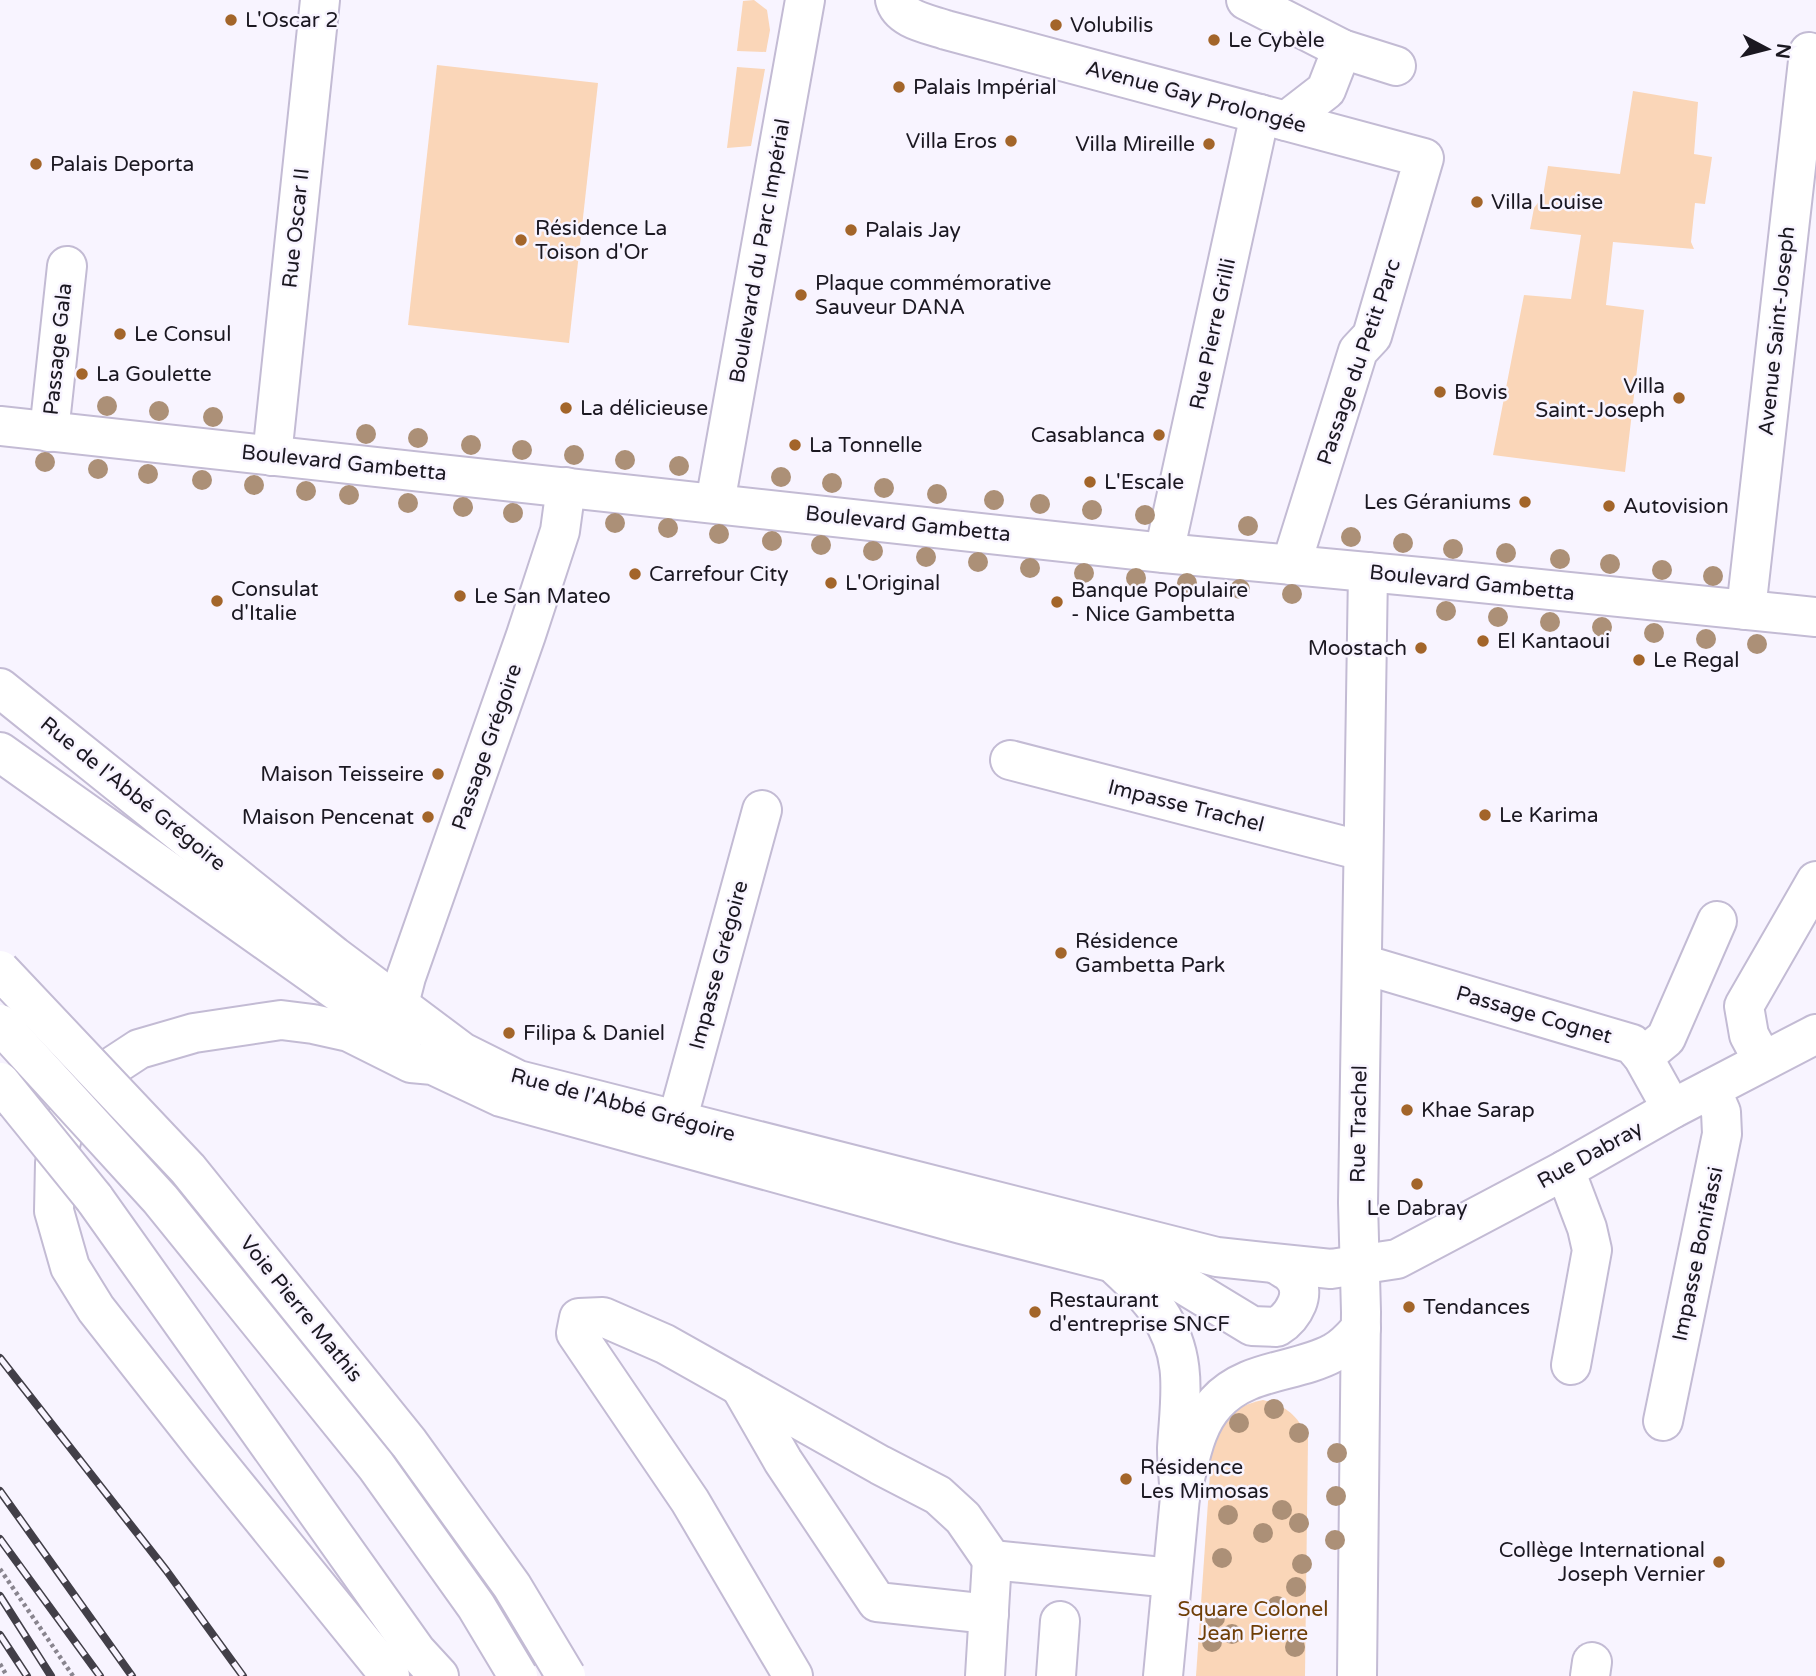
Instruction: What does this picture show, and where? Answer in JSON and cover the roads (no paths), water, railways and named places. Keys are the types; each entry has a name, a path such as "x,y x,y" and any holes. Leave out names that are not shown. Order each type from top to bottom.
{"main road":[{"name":"Rue Oscar II","path":"272,456 320,0"},
{"name":"Boulevard du Parc Impérial","path":"715,503 805,0"},
{"name":"Avenue Gay Prolongée","path":"895,0 897,6 911,18 946,30 1424,158"},
{"path":"1246,0 1342,49 1396,66"},
{"path":"1273,118 1326,90 1342,49"},
{"name":"Avenue Saint-Joseph","path":"1746,610 1809,52"},
{"name":"Rue Pierre Grilli","path":"1164,553 1273,118"},
{"name":"Passage du Petit Parc","path":"1291,565 1358,351 1372,336 1424,158"},
{"name":"Passage Gala","path":"49,432 67,266"},
{"name":"Boulevard Gambetta","path":"0,426 1164,553 1816,617"},
{"name":"Passage Grégoire","path":"399,1004 406,977 526,635 559,531 566,487"},
{"name":"Rue Trachel","path":"1357,1676 1361,1328 1358,1203 1368,572"},
{"name":"Rue de l'Abbé Grégoire","path":"8,702 334,956 462,1052 518,1080 1217,1257 1331,1269 1360,1265"},
{"path":"0,752 417,1048 433,1065"},
{"name":"Impasse Trachel","path":"1010,760 1363,851"},
{"name":"Impasse Grégoire","path":"677,1121 762,810"},
{"path":"1763,1061 1749,1035 1744,1006 1816,881"},
{"path":"1643,1057 1666,1038 1717,921"},
{"name":"Passage Cognet","path":"1362,964 1632,1044 1643,1057 1672,1109"},
{"name":"Voie Pierre Mathis","path":"0,970 188,1169 409,1443 512,1586 566,1676"},
{"path":"390,1676 96,1309 70,1267 54,1211 55,1163 70,1110 107,1070 139,1049 194,1033 281,1020 349,1032 411,1063 433,1065 501,1097 1173,1278 1252,1326 1277,1327 1291,1316 1299,1287 1293,1275 1278,1265"},
{"name":"Voie Pierre Mathis","path":"0,1024 160,1199 376,1466 476,1606 518,1676"},
{"name":"Rue Dabray","path":"1360,1265 1397,1259 1816,1034"},
{"path":"0,1082 94,1198 416,1651 439,1676"},
{"name":"Impasse Bonifassi","path":"1663,1421 1722,1134 1721,1112 1711,1089"},
{"path":"1565,1170 1587,1228 1592,1250 1571,1365"},
{"path":"1111,1261 1158,1310 1170,1331 1182,1382 1177,1450 1180,1497 1163,1676"},
{"path":"793,1676 690,1501 576,1333 579,1318 603,1317 665,1343 938,1494 963,1518 992,1560 985,1676"},
{"path":"1180,1497 1198,1432 1215,1403 1248,1380 1336,1352 1361,1328"},
{"path":"740,1386 783,1461 877,1602 989,1614"},
{"path":"992,1560 1172,1578"},
{"path":"1056,1676 1059,1621"}],"railway":[{"path":"0,1358 166,1570 243,1676"},
{"path":"0,1491 132,1676"},
{"path":"0,1539 100,1676"},
{"path":"0,1596 51,1676"},
{"path":"0,1635 27,1676"}],"place":[{"name":"L'Oscar 2","path":"231,20"},
{"name":"Volubilis","path":"1056,25"},
{"name":"Le Cybèle","path":"1214,40"},
{"name":"Palais Impérial","path":"899,87"},
{"name":"Villa Eros","path":"1011,141"},
{"name":"Villa Mireille","path":"1209,144"},
{"name":"Palais Deporta","path":"36,164"},
{"name":"Villa Louise","path":"1477,202"},
{"name":"Palais Jay","path":"851,230"},
{"name":"Résidence La Toison d'Or","path":"521,240"},
{"name":"Plaque commémorative Sauveur DANA","path":"801,295"},
{"name":"Le Consul","path":"120,334"},
{"name":"La Goulette","path":"82,374"},
{"name":"Bovis","path":"1440,392"},
{"name":"Villa Saint-Joseph","path":"1679,398"},
{"name":"La délicieuse","path":"566,408"},
{"name":"Casablanca","path":"1159,435"},
{"name":"La Tonnelle","path":"795,445"},
{"name":"L'Escale","path":"1090,482"},
{"name":"Les Géraniums","path":"1525,502"},
{"name":"Autovision","path":"1609,506"},
{"name":"Carrefour City","path":"635,574"},
{"name":"L'Original","path":"831,583"},
{"name":"Le San Mateo","path":"460,596"},
{"name":"Consulat d'Italie","path":"217,601"},
{"name":"Banque Populaire - Nice Gambetta","path":"1057,602"},
{"name":"El Kantaoui","path":"1483,641"},
{"name":"Moostach","path":"1421,648"},
{"name":"Le Regal","path":"1639,660"},
{"name":"Maison Teisseire","path":"438,774"},
{"name":"Le Karima","path":"1485,815"},
{"name":"Maison Pencenat","path":"428,817"},
{"name":"Résidence Gambetta Park","path":"1061,953"},
{"name":"Filipa & Daniel","path":"509,1033"},
{"name":"Khae Sarap","path":"1407,1110"},
{"name":"Le Dabray","path":"1417,1184"},
{"name":"Tendances","path":"1409,1307"},
{"name":"Restaurant d'entreprise SNCF","path":"1035,1312"},
{"name":"Résidence Les Mimosas","path":"1126,1479"},
{"name":"Collège International Joseph Vernier","path":"1719,1562"}],"park label":[{"name":"Square Colonel Jean Pierre","path":"1253,1621"}]}
